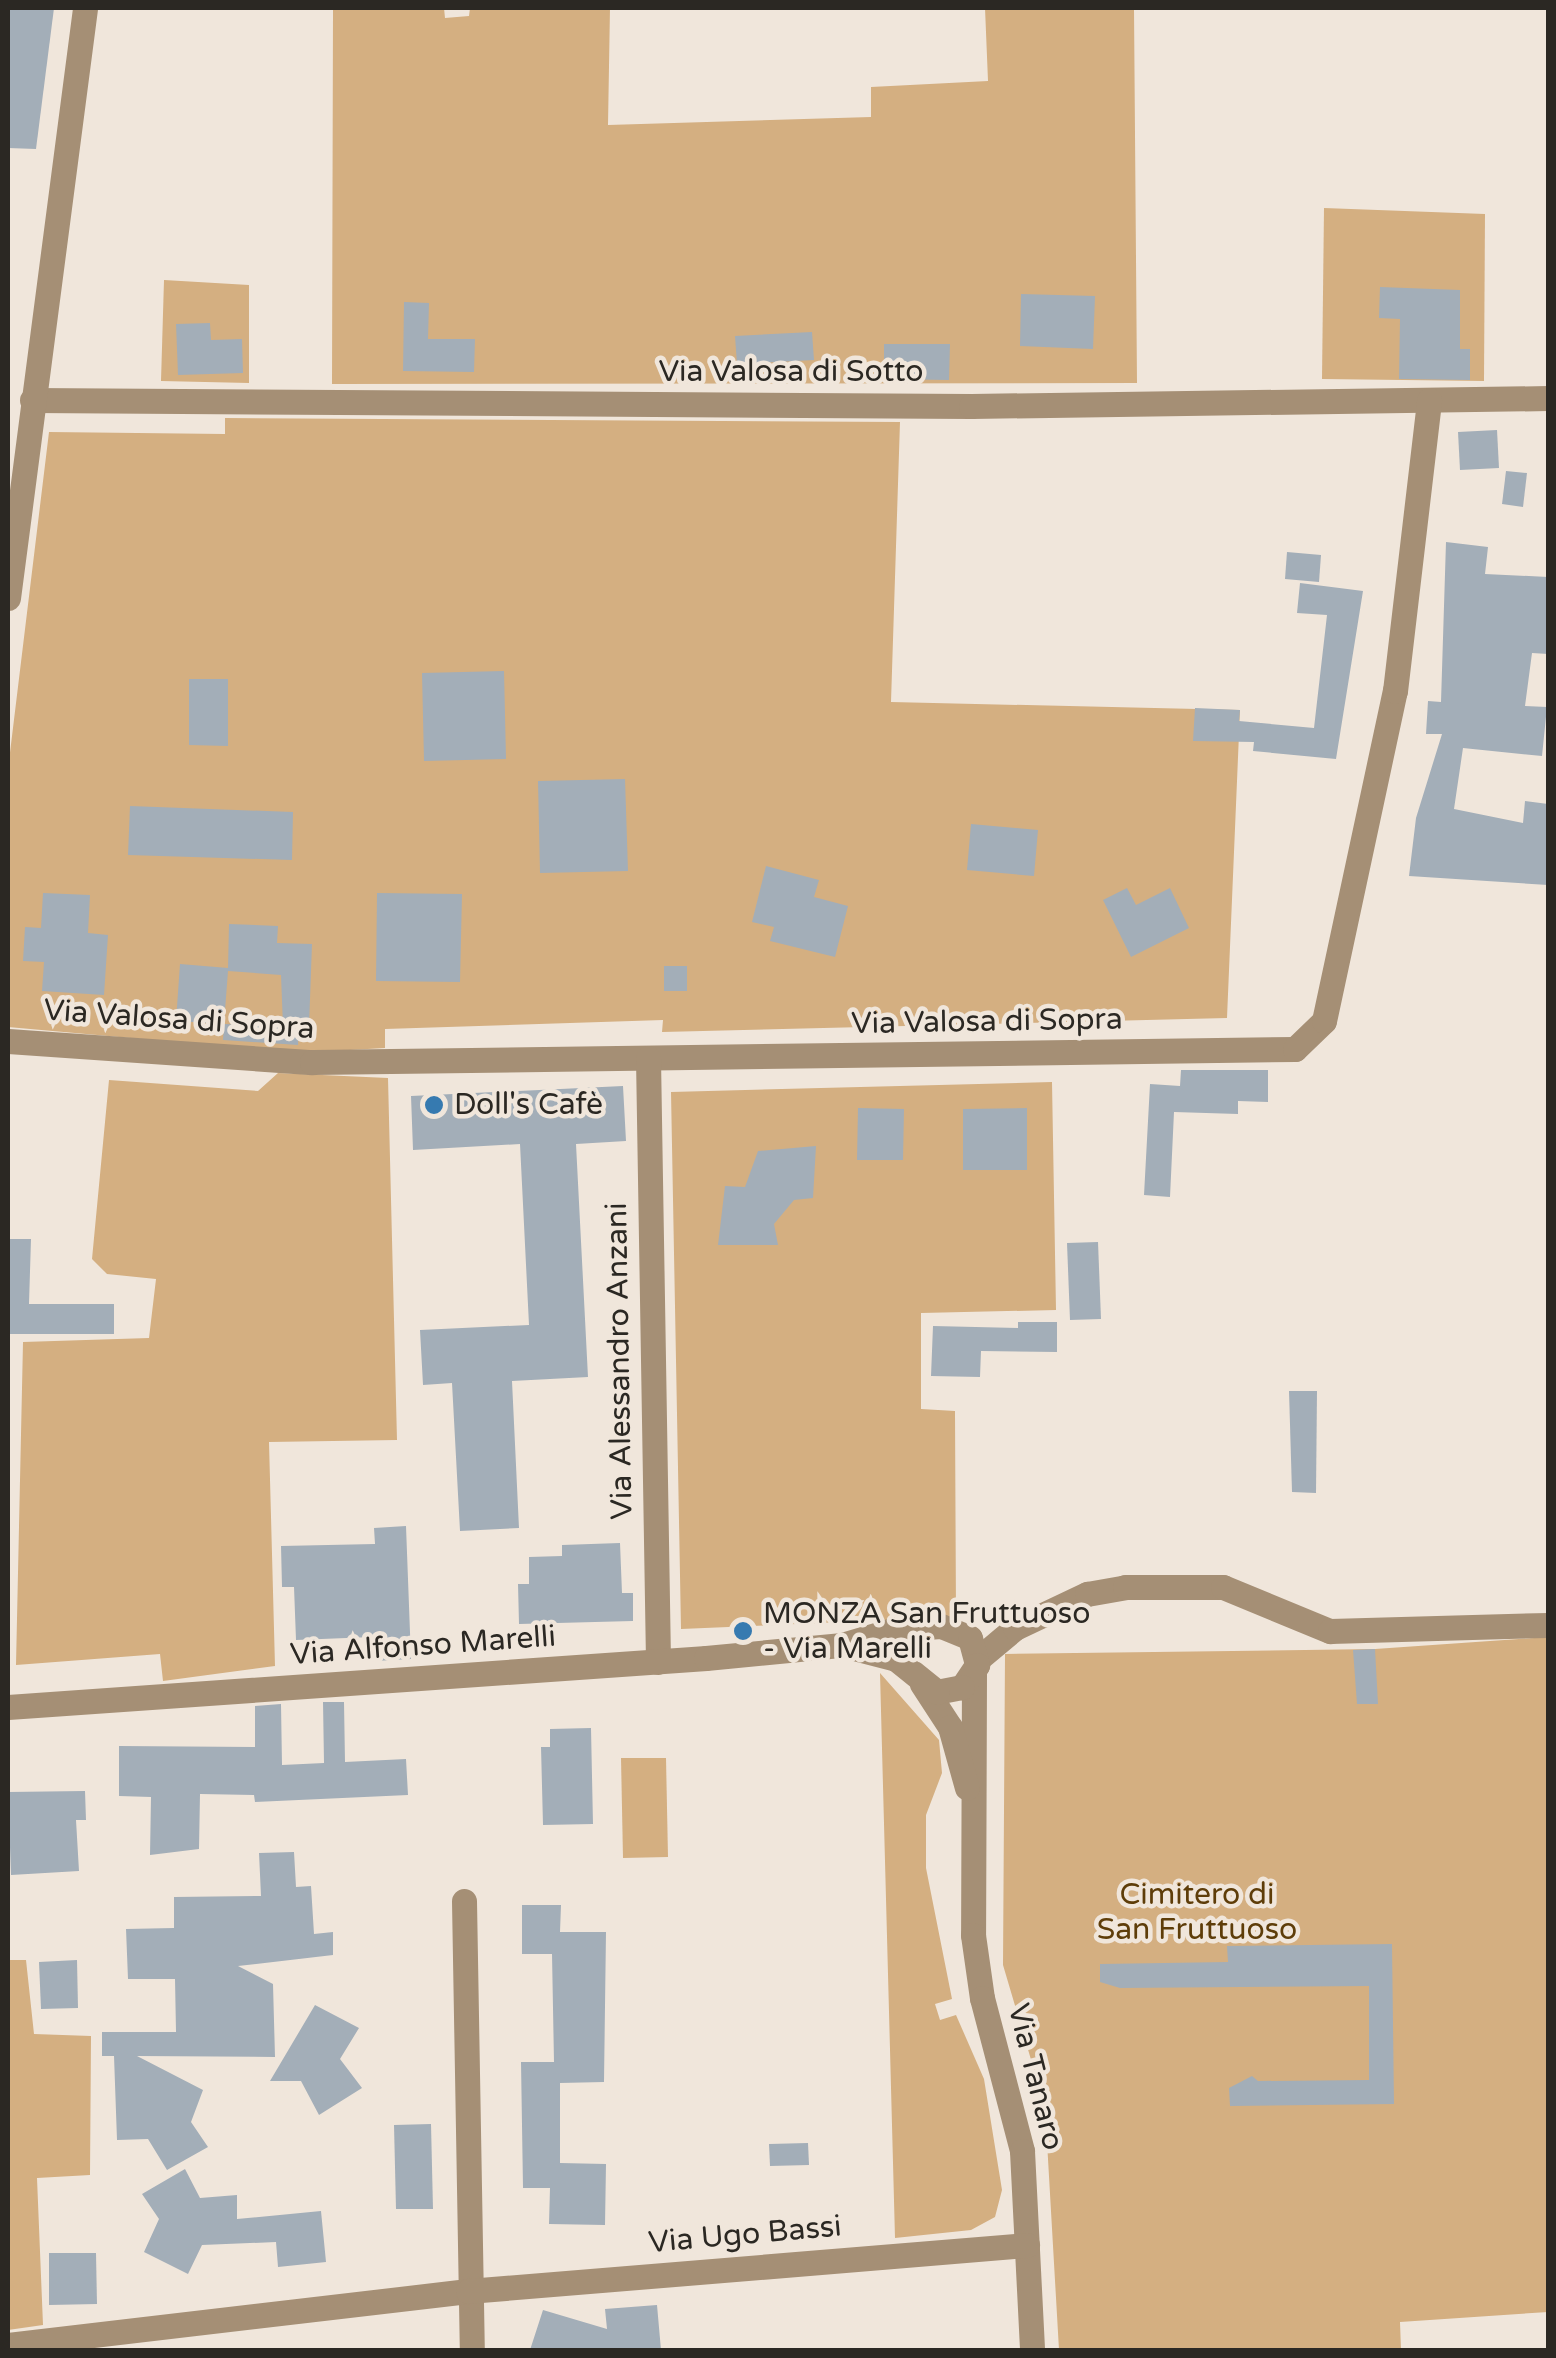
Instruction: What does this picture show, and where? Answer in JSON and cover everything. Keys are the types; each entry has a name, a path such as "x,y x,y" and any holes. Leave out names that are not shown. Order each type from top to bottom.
{"street":[{"path":"8,598 86,8"},
{"name":"Via Valosa di Sotto","path":"32,400 971,406 1548,398"},
{"name":"Via Valosa di Sopra","path":"8,1041 312,1062 1283,1051 1308,1042 1328,1003 1394,691 1430,400"},
{"name":"Via Alessandro Anzani","path":"648,1058 658,1662"},
{"name":"Via Alfonso Marelli","path":"842,1645 875,1651 950,1692 1025,1624 1102,1589 1202,1585 1330,1631 1548,1625"},
{"name":"Via Alfonso Marelli","path":"8,1707 658,1662 842,1645 896,1629 1025,1624"},
{"path":"917,1676 916,1641 946,1626 970,1638 976,1667"},
{"name":"Via Tanaro","path":"976,1667 973,1935 982,1998 1016,2117 1028,2244 1032,2350"},
{"name":"Via Tanaro","path":"917,1676 953,1735 972,1819"},
{"path":"464,1901 472,2350"},
{"name":"Via Ugo Bassi","path":"8,2345 468,2290 1028,2244"}],"green space":[{"path":"333,8 444,8 445,18 469,16 470,8 610,8 608,125 871,117 871,87 988,81 985,8 1134,8 1137,383 332,384"},
{"path":"1324,208 1485,214 1484,381 1322,379"},
{"path":"164,280 249,285 249,383 161,381"},
{"path":"225,418 900,422 891,702 1240,710 1227,1018 662,1032 663,1020 385,1029 385,1048 298,1053 8,1027 8,769 49,432 225,434"},
{"path":"278,1073 388,1078 397,1440 269,1442 275,1666 163,1681 160,1654 16,1665 23,1342 149,1338 156,1279 107,1274 92,1259 109,1080 258,1091"},
{"path":"1052,1082 1056,1310 921,1313 921,1409 955,1411 956,1617 681,1629 671,1092"},
{"name":"Cimitero di San Fruttuoso","path":"1548,1637 1548,2312 1400,2322 1401,2350 1059,2350 1045,2107 1003,1965 1005,1654 1375,1649"},
{"path":"880,1673 939,1740 942,1773 926,1815 926,1868 952,1999 935,2004 940,2020 956,2015 984,2079 1002,2190 995,2217 971,2230 895,2238"},
{"path":"621,1758 666,1758 668,1857 623,1858"},
{"path":"8,1960 26,1960 34,2034 91,2036 90,2175 37,2178 43,2325 8,2330"}],"building":[{"path":"8,8 54,8 36,149 8,148"},
{"path":"1380,287 1460,290 1460,349 1470,349 1470,380 1399,379 1400,319 1379,318"},
{"path":"1021,294 1095,296 1093,349 1020,346"},
{"path":"404,302 429,303 428,339 475,339 474,372 403,371"},
{"path":"210,323 211,340 242,339 243,373 178,375 176,324"},
{"path":"812,332 814,360 737,364 735,336"},
{"path":"884,344 950,344 949,380 884,379"},
{"path":"1497,430 1499,468 1460,470 1458,432"},
{"path":"1506,471 1527,473 1523,507 1502,504"},
{"path":"1446,542 1488,547 1485,574 1548,577 1548,654 1532,653 1525,706 1547,707 1542,756 1463,748 1454,809 1523,823 1525,801 1548,804 1548,885 1409,876 1416,818 1442,734 1426,734 1428,701 1441,702"},
{"path":"1287,552 1321,555 1319,582 1285,579"},
{"path":"1300,583 1363,591 1336,759 1253,751 1254,742 1193,741 1195,708 1240,710 1239,721 1314,728 1327,615 1297,613"},
{"path":"504,671 506,759 424,761 422,673"},
{"path":"189,679 228,679 228,746 189,745"},
{"path":"625,779 628,871 540,873 538,781"},
{"path":"130,806 293,812 292,860 128,855"},
{"path":"971,824 1038,830 1034,876 967,870"},
{"path":"766,866 819,880 814,897 848,906 835,957 770,941 774,927 752,922"},
{"path":"1127,888 1136,905 1170,888 1189,928 1131,957 1103,900"},
{"path":"43,893 90,895 88,933 108,935 104,995 42,991 44,962 23,961 25,927 41,928"},
{"path":"377,893 462,894 460,982 376,981"},
{"path":"229,924 278,926 277,943 312,944 309,1027 299,1026 298,1045 223,1040 224,1024 176,1021 180,964 228,968","holes":["228,971 281,975 283,1026 224,1024"]},
{"path":"664,966 687,966 687,991 664,991"},
{"path":"1181,1070 1268,1070 1268,1102 1238,1101 1238,1114 1174,1112 1170,1197 1144,1195 1150,1084 1180,1086"},
{"path":"623,1086 626,1141 576,1144 588,1377 512,1381 519,1528 460,1531 452,1383 423,1385 420,1330 529,1325 520,1144 413,1150 411,1096"},
{"path":"858,1108 904,1109 903,1160 857,1160"},
{"path":"1027,1108 1027,1170 963,1170 963,1109"},
{"path":"816,1146 813,1198 794,1200 774,1224 778,1245 718,1245 725,1186 745,1187 758,1151"},
{"path":"8,1239 31,1239 29,1304 114,1304 114,1334 8,1334"},
{"path":"1098,1242 1101,1319 1070,1320 1067,1243"},
{"path":"1018,1322 1057,1322 1057,1352 981,1351 980,1377 931,1376 933,1326 1018,1328"},
{"path":"1289,1391 1317,1391 1316,1493 1292,1492"},
{"path":"406,1526 411,1659 374,1661 372,1637 296,1640 294,1587 282,1587 281,1546 375,1544 374,1528"},
{"path":"620,1543 622,1593 633,1593 633,1621 519,1624 518,1584 529,1584 529,1557 562,1556 562,1545"},
{"path":"1375,1649 1378,1704 1357,1704 1353,1650"},
{"path":"323,1702 344,1702 345,1762 406,1759 408,1795 255,1802 254,1795 200,1794 199,1849 150,1855 151,1797 119,1796 119,1746 255,1747 255,1706 281,1704 282,1765 324,1763"},
{"path":"591,1728 593,1824 543,1825 541,1747 550,1747 550,1729"},
{"path":"85,1791 86,1820 76,1820 79,1871 11,1875 8,1792"},
{"path":"294,1852 296,1887 311,1886 314,1934 333,1932 333,1955 238,1966 273,1984 275,2057 137,2056 203,2090 191,2122 208,2147 167,2170 148,2139 117,2140 114,2056 102,2056 102,2032 176,2032 175,1979 128,1979 126,1929 174,1928 174,1897 261,1896 259,1853"},
{"path":"522,1905 561,1905 560,1932 606,1932 604,2082 560,2083 560,2163 606,2164 605,2225 549,2224 550,2188 523,2188 521,2062 554,2062 552,1954 522,1954"},
{"path":"1392,1944 1394,2104 1230,2106 1229,2088 1252,2076 1258,2081 1369,2080 1369,1986 1120,1988 1100,1982 1100,1964 1228,1962 1227,1946"},
{"path":"77,1960 78,2008 41,2009 39,1962"},
{"path":"315,2005 359,2028 340,2059 362,2088 319,2115 301,2081 270,2081"},
{"path":"431,2124 433,2209 396,2209 394,2125"},
{"path":"808,2143 809,2165 770,2166 769,2144"},
{"path":"185,2169 200,2198 237,2195 237,2219 321,2211 326,2262 278,2267 276,2242 202,2245 188,2274 144,2252 159,2219 142,2194"},
{"path":"49,2253 96,2253 97,2304 49,2305"},
{"path":"657,2305 661,2350 530,2350 543,2310 607,2329 605,2309"}],"place":[{"name":"Doll's Cafè","path":"434,1105"},
{"name":"MONZA San Fruttuoso - Via Marelli","path":"743,1631"}]}
